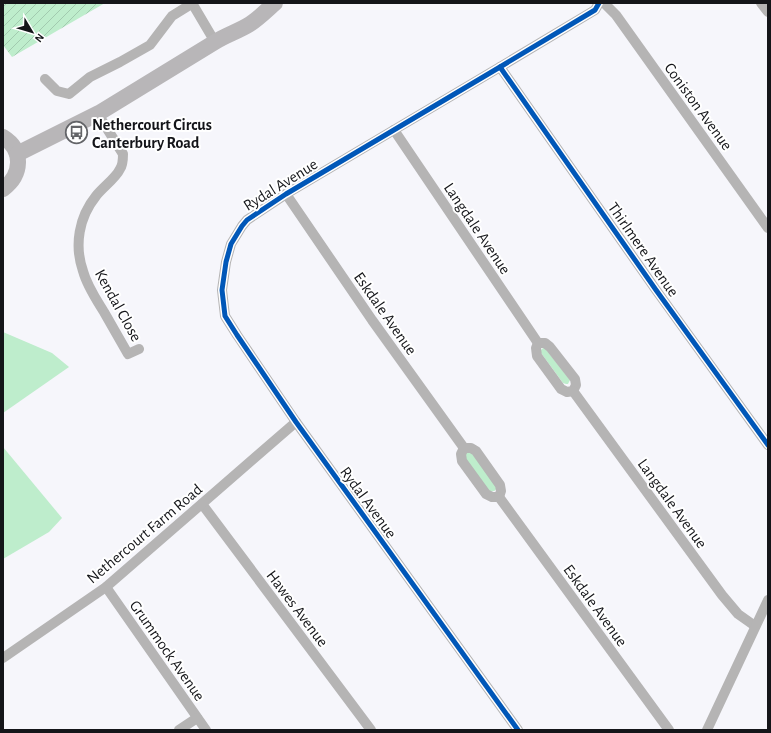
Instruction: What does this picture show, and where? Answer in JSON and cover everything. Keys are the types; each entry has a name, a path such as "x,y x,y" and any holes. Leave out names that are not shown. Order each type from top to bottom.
{"main road":[{"path":"220,39 260,3"},
{"path":"17,154 99,113 220,39 249,24 264,13 274,3"},
{"path":"3,137 9,141 15,149 18,168 14,178 3,188"}],"street":[{"path":"45,79 57,91 69,94 90,77 150,45 172,16 193,3 220,39"},
{"name":"Rydal Avenue","path":"518,730 296,422 236,335 226,316 222,290 226,262 231,244 246,220 286,194 595,10 599,3"},
{"name":"Coniston Avenue","path":"604,3 616,15 768,228"},
{"path":"762,3 768,12"},
{"name":"Thirlmere Avenue","path":"500,67 652,284 768,445"},
{"name":"Kendal Close","path":"99,113 101,119 123,154 123,161 120,169 96,195 83,217 79,234 78,253 89,287 128,354 139,349"},
{"name":"Langdale Avenue","path":"394,130 538,343"},
{"name":"Eskdale Avenue","path":"286,194 372,320 464,448"},
{"name":"Langdale Avenue","path":"538,343 536,348 537,356 561,389 567,392 573,391"},
{"name":"Langdale Avenue","path":"538,343 545,343 550,347 575,379 576,385 573,391"},
{"name":"Langdale Avenue","path":"573,391 722,595 738,614 755,626"},
{"name":"Nethercourt Farm Road","path":"3,658 106,587 296,422"},
{"name":"Eskdale Avenue","path":"464,448 471,448 476,451 500,485 501,491 499,497"},
{"name":"Eskdale Avenue","path":"464,448 461,454 462,461 486,494 492,497 499,497"},
{"name":"Eskdale Avenue","path":"499,497 669,730"},
{"name":"Hawes Avenue","path":"202,504 370,730"},
{"name":"Grummock Avenue","path":"106,587 206,730"},
{"path":"707,730 768,600"},
{"path":"179,730 197,718"}],"green space":[{"path":"3,3 105,3 12,57 3,45"},
{"path":"3,332 52,353 69,367 3,413"},
{"path":"544,347 570,380 568,384 563,383 541,353 541,350"},
{"path":"3,447 62,518 49,532 3,559"},
{"path":"467,452 471,452 497,486 494,491 489,491 465,459"}],"cycle path":[{"path":"518,730 296,422 237,335 225,316 222,290 226,262 231,244 247,220 286,194 595,10 599,3"},
{"path":"500,67 656,290 768,445"}],"place":[{"name":"Nethercourt Circus Canterbury Road","path":"76,133"}]}
